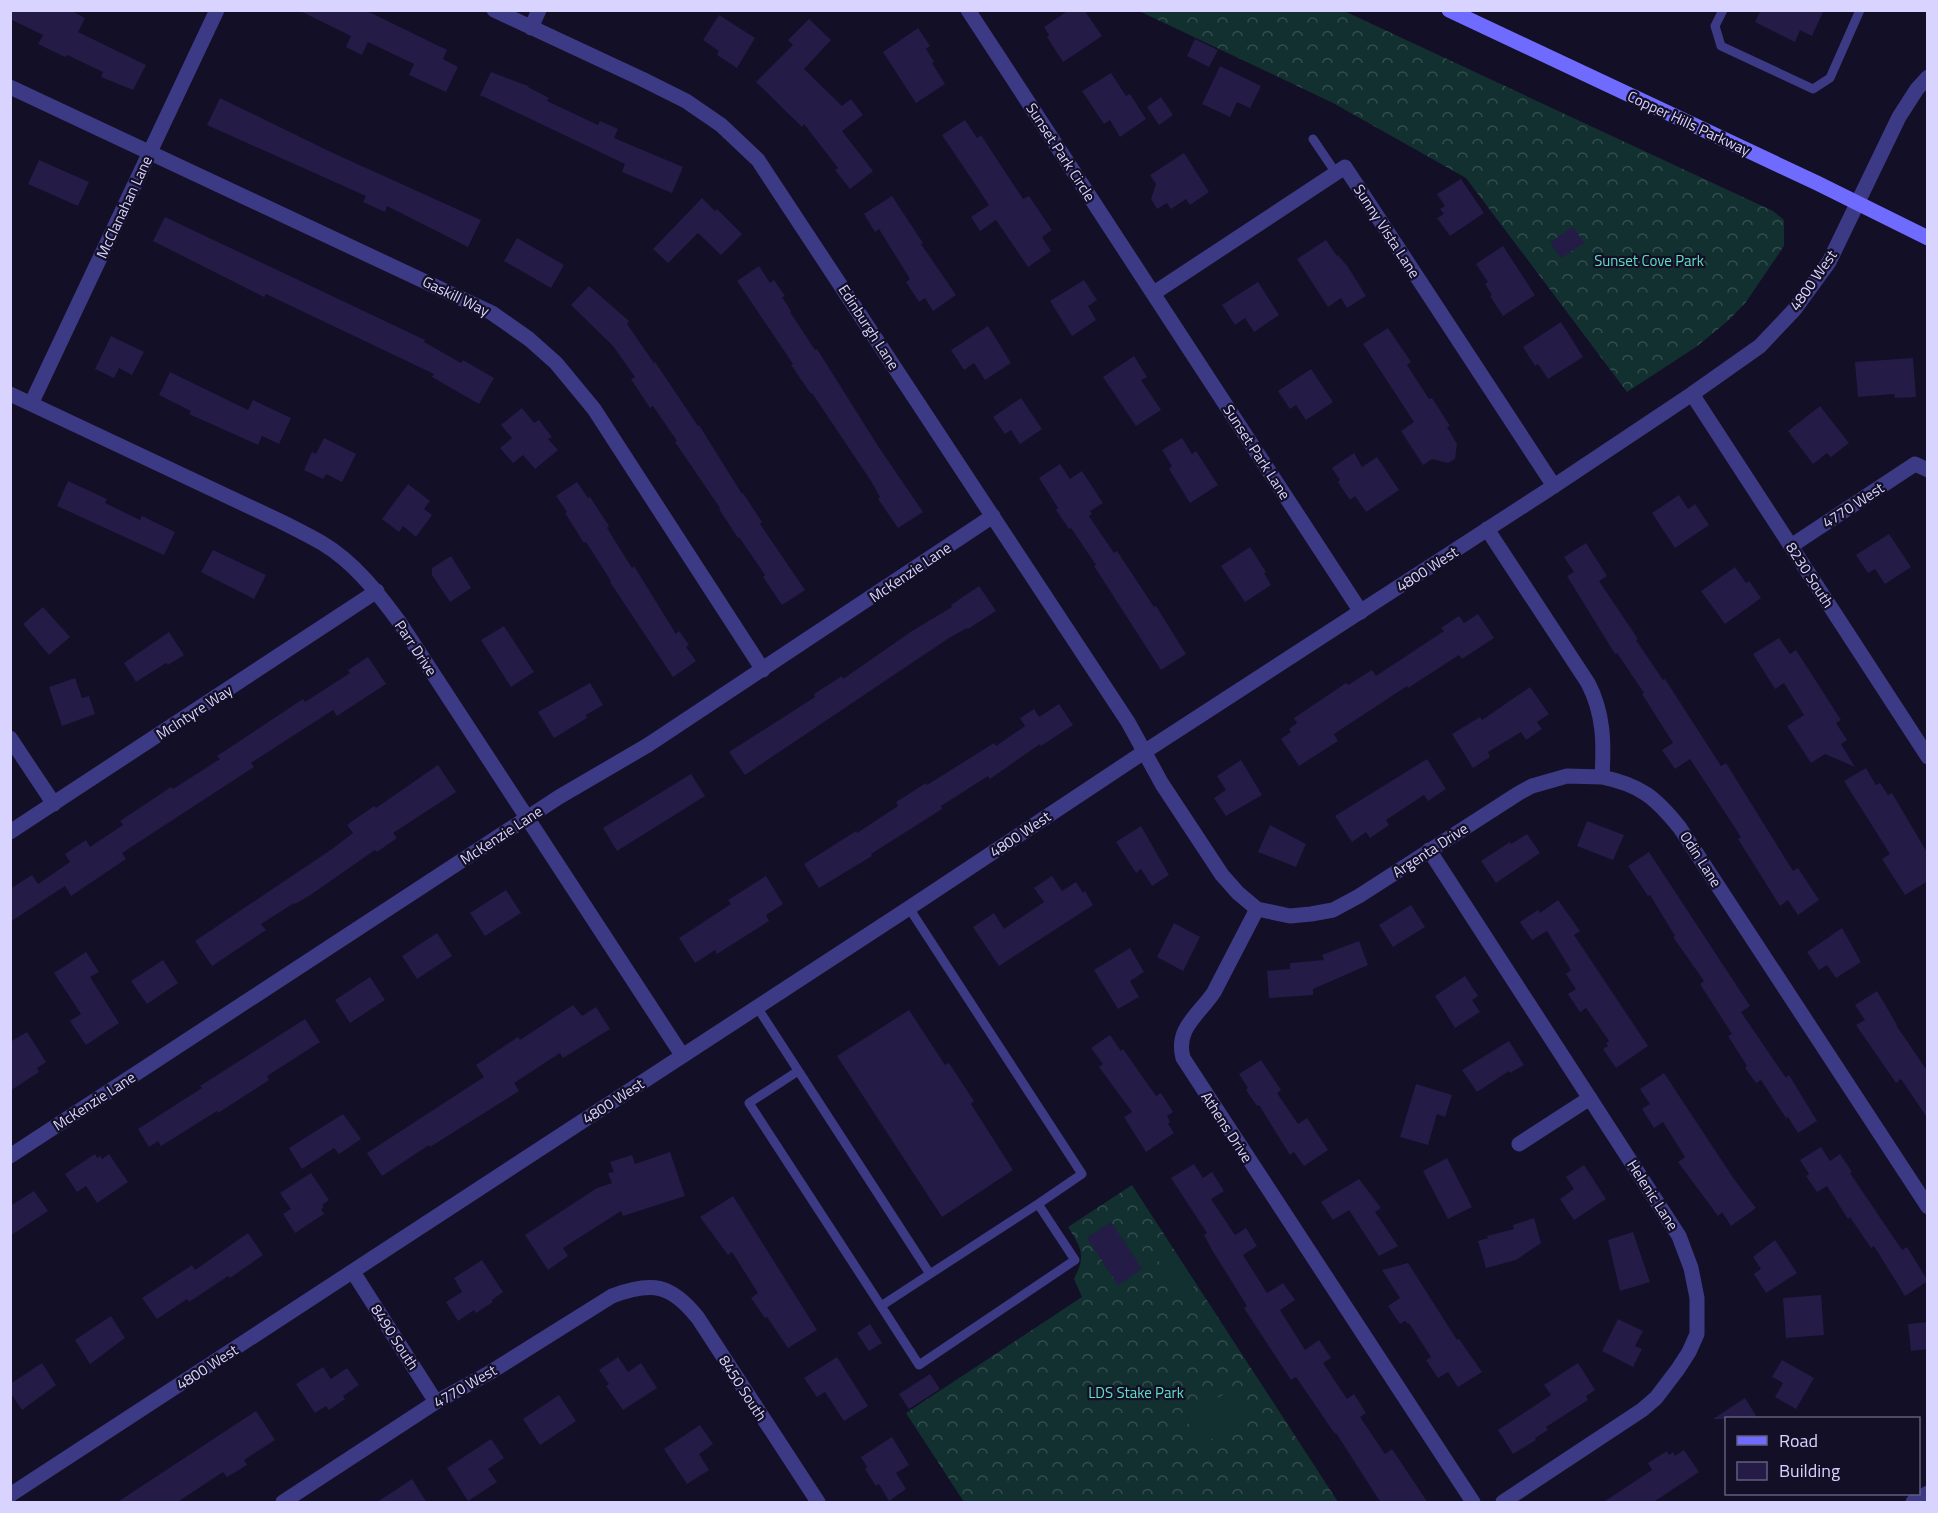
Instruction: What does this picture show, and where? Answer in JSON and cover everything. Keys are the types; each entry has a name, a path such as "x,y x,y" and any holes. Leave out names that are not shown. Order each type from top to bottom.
{"main road":[{"name":"Copper Hills Parkway","path":"1449,10 1817,183 1928,238"}],"street":[{"name":"McClanahan Lane","path":"31,404 217,10"},
{"name":"Edinburgh Lane","path":"494,10 686,101 721,125 758,160 1129,723 1144,752"},
{"path":"531,28 539,10"},
{"name":"Sunset Park Circle","path":"968,10 1154,292"},
{"name":"4800 West","path":"10,1495 1554,486 1760,346 1794,310 1829,262 1899,117 1917,89 1928,77"},
{"name":"Gaskill Way","path":"10,87 492,313 529,339 556,363 594,409 764,670"},
{"name":"Sunny Vista Lane","path":"1336,173 1345,167 1554,486"},
{"path":"1154,292 1336,173"},
{"name":"Sunset Park Lane","path":"1154,292 1361,612"},
{"name":"Parr Drive","path":"10,394 280,521 323,544 348,562 377,591 400,623 682,1055"},
{"name":"8230 South","path":"1692,394 1928,757"},
{"name":"4770 West","path":"1791,546 1921,467"},
{"name":"McKenzie Lane","path":"10,1156 527,818 648,745 764,670 993,516"},
{"path":"1487,529 1596,698 1604,740 1602,777"},
{"name":"McIntyre Way","path":"10,832 377,591"},
{"path":"10,738 54,804"},
{"path":"1144,752 1162,784 1222,875 1257,909"},
{"name":"Argenta Drive","path":"1257,909 1290,916 1333,910 1359,896 1532,786 1567,776 1602,777"},
{"name":"Odin Lane","path":"1602,777 1624,783 1647,794 1660,804 1680,828 1928,1208"},
{"name":"Helenic Lane","path":"1429,850 1679,1236 1691,1268 1697,1298 1697,1334 1689,1352 1656,1398 1642,1410 1503,1503"},
{"name":"Athens Drive","path":"1257,909 1214,992 1181,1036 1180,1048 1183,1058 1473,1503"},
{"path":"1519,1144 1590,1098"},
{"name":"8490 South","path":"353,1272 436,1402"},
{"name":"4770 West","path":"282,1503 436,1402 489,1373 612,1296 634,1288 656,1287"},
{"name":"8450 South","path":"656,1287 680,1298 698,1318 818,1503"},
{"path":"1913,1503 1928,1493"}],"lane":[{"path":"1723,10 1715,26 1721,46 1813,89 1830,78 1860,10"},
{"path":"1313,139 1336,173"},
{"path":"881,1306 1082,1174 909,908"},
{"path":"757,1007 930,1274"},
{"path":"798,1071 749,1103 919,1365 1075,1260 1038,1204"}],"green space":[{"name":"Sunset Cove Park","path":"1139,11 1344,11 1773,211 1784,220 1784,246 1746,302 1729,320 1696,347 1627,392 1466,178 1333,103"},
{"name":"LDS Stake Park","path":"1132,1185 1338,1502 964,1502 906,1413 1082,1297 1074,1279 1080,1264 1081,1252 1068,1227"},
{"path":"1170,1251 1196,1291 1184,1299 1157,1258"},
{"path":"1237,1386 1254,1413 1202,1445 1185,1418"}],"building":[{"path":"10,10 70,10 85,18 78,32 146,65 133,90 101,77 103,72 38,44 43,35 10,19"},
{"path":"298,10 365,10 447,50 443,59 458,67 446,92 409,75 414,64 368,42 362,55 346,47 351,36"},
{"path":"1069,10 1084,10 1102,36 1063,62 1047,37 1049,35 1044,27"},
{"path":"1761,10 1824,10 1812,36 1800,30 1795,42 1755,22"},
{"path":"719,15 755,38 737,68 717,55 719,51 703,40"},
{"path":"809,19 831,40 804,69 842,106 851,99 863,115 842,131 873,171 850,189 835,170 838,168 804,124 802,127 756,82 793,45 788,40"},
{"path":"918,28 930,46 926,49 945,84 916,103 883,52"},
{"path":"1195,39 1218,50 1209,67 1187,56"},
{"path":"1220,66 1261,86 1250,108 1237,102 1230,117 1202,104"},
{"path":"491,72 528,86 549,98 547,101 598,125 600,121 618,129 614,138 683,167 672,193 622,172 625,164 480,95"},
{"path":"1111,73 1126,96 1130,94 1146,119 1120,137 1110,120 1104,124 1082,91"},
{"path":"1161,97 1173,115 1159,125 1147,107"},
{"path":"220,98 333,153 481,220 468,247 387,206 385,212 363,202 366,196 207,125"},
{"path":"965,120 977,138 981,135 1023,199 1029,196 1052,230 1042,237 1051,251 1028,267 996,220 980,231 971,217 989,205 942,135"},
{"path":"1184,153 1209,192 1190,205 1186,199 1171,209 1167,203 1157,209 1151,199 1156,184 1150,175"},
{"path":"39,160 89,182 78,206 28,184"},
{"path":"1461,179 1484,213 1450,236 1437,218 1444,214 1440,209 1445,206 1437,194"},
{"path":"892,196 956,295 933,311 925,298 919,302 906,282 910,279 879,229 875,232 864,214"},
{"path":"702,198 715,211 717,209 742,234 721,255 698,233 668,263 653,249"},
{"path":"165,217 425,340 424,342 461,363 463,360 494,378 479,404 432,377 434,374 266,294 264,297 153,241"},
{"path":"1573,227 1584,243 1561,258 1550,242"},
{"path":"517,238 564,265 551,288 504,261"},
{"path":"1326,240 1348,267 1366,296 1347,308 1341,298 1328,307 1297,259"},
{"path":"1503,246 1535,295 1503,316 1490,296 1492,295 1485,284 1488,282 1476,264"},
{"path":"759,266 770,283 774,280 785,296 782,297 790,312 815,350 817,349 923,512 898,528 878,499 880,497 871,481 791,365 793,364 737,281"},
{"path":"1084,280 1097,300 1088,306 1096,320 1072,336 1050,301"},
{"path":"1258,282 1279,315 1254,332 1245,318 1235,325 1222,305"},
{"path":"589,286 629,321 627,324 699,425 762,522 760,524 805,590 782,605 763,577 765,575 675,442 677,441 653,406 650,408 631,379 635,377 613,346 571,305"},
{"path":"1561,322 1583,357 1548,379 1538,364 1535,366 1523,347"},
{"path":"988,326 1011,363 985,380 974,363 964,370 951,350"},
{"path":"1388,328 1411,362 1407,365 1450,426 1447,427 1457,444 1455,459 1448,463 1432,459 1423,465 1401,431 1414,422 1363,344"},
{"path":"111,336 144,352 132,375 119,368 114,378 95,369"},
{"path":"1134,356 1147,377 1141,380 1161,410 1136,426 1103,377"},
{"path":"1913,358 1916,397 1895,398 1894,394 1858,397 1855,362"},
{"path":"1311,369 1333,402 1306,420 1296,405 1290,409 1278,391"},
{"path":"170,372 248,410 253,400 291,418 279,444 262,436 258,445 189,414 191,411 159,395"},
{"path":"1021,398 1042,429 1020,444 1011,430 1005,434 993,417"},
{"path":"1820,406 1849,443 1831,457 1827,453 1813,464 1788,431"},
{"path":"522,408 534,423 539,420 552,437 548,439 558,450 535,469 523,455 513,463 500,448 512,438 501,425"},
{"path":"324,438 356,454 342,482 326,474 323,479 304,470 312,452 316,454"},
{"path":"1182,438 1192,454 1196,451 1218,485 1190,503 1169,469 1172,466 1162,450"},
{"path":"1354,453 1362,467 1377,457 1399,490 1366,512 1355,496 1350,500 1332,468"},
{"path":"1060,464 1070,479 1082,471 1103,503 1090,511 1092,514 1089,516 1114,553 1117,551 1154,607 1156,606 1186,654 1161,670 1094,566 1096,565 1056,510 1058,508 1039,478"},
{"path":"68,481 107,499 105,503 140,520 142,516 175,532 164,555 57,506"},
{"path":"577,482 609,526 607,528 632,568 634,566 676,634 679,631 689,645 686,647 696,661 673,677 586,542 584,543 556,496"},
{"path":"408,484 430,501 424,509 432,515 416,537 403,526 399,532 382,519"},
{"path":"1679,495 1688,509 1695,504 1709,525 1675,548 1652,513"},
{"path":"1889,534 1911,567 1885,584 1875,569 1868,573 1856,555"},
{"path":"1586,543 1607,576 1599,581 1638,639 1636,640 1663,680 1665,679 1721,766 1726,763 1793,871 1798,868 1819,900 1798,915 1788,900 1780,906 1738,839 1741,837 1690,759 1675,769 1662,750 1673,743 1642,694 1644,693 1617,653 1615,654 1567,576 1574,572 1564,557"},
{"path":"1250,547 1266,572 1264,573 1271,585 1245,602 1221,566"},
{"path":"213,550 266,575 254,599 201,572"},
{"path":"451,556 471,588 450,602 432,575 432,568"},
{"path":"1735,567 1746,583 1749,581 1761,598 1725,624 1701,591"},
{"path":"979,586 996,611 949,638 745,775 729,752 815,697 814,694 842,676 843,679 912,631 952,607 951,605"},
{"path":"43,607 70,637 49,655 23,624"},
{"path":"1478,614 1494,638 1462,659 1459,655 1408,688 1407,686 1334,734 1338,741 1299,766 1281,739 1291,732 1289,729 1297,723 1294,718 1346,683 1348,685 1372,670 1376,676 1444,631 1441,628 1459,616 1464,623"},
{"path":"504,626 534,672 511,687 481,640"},
{"path":"169,632 184,655 168,665 166,663 136,682 124,663"},
{"path":"1779,638 1790,654 1796,650 1841,720 1836,723 1847,740 1841,744 1855,767 1825,754 1811,763 1787,726 1804,715 1784,683 1775,689 1753,654"},
{"path":"368,657 386,684 337,716 333,710 251,763 254,767 122,853 126,859 71,896 65,886 10,922 10,889 32,875 38,884 70,862 65,854 86,840 90,847 123,825 120,821 171,787 173,789 220,759 217,756 303,699 305,702 350,673 348,670"},
{"path":"75,678 82,698 89,696 95,714 62,726 49,687"},
{"path":"590,683 603,705 586,715 587,718 554,738 538,712"},
{"path":"1530,687 1549,714 1537,722 1542,729 1526,740 1521,732 1488,752 1490,757 1473,768 1452,734 1480,717 1482,720"},
{"path":"1059,704 1073,725 1041,746 1040,744 990,779 988,776 941,806 942,809 819,888 804,864 898,806 896,802 926,783 927,785 994,743 996,746 1025,726 1020,718 1034,709 1039,717"},
{"path":"1427,759 1446,789 1428,801 1424,795 1386,820 1389,825 1370,838 1366,832 1352,842 1335,816"},
{"path":"1241,760 1262,795 1226,816 1214,798 1226,790 1217,776"},
{"path":"438,765 456,792 393,833 397,838 377,852 375,850 309,896 261,924 266,930 212,966 195,941 332,849 353,833 347,825"},
{"path":"1866,768 1876,785 1880,783 1888,795 1892,793 1928,854 1928,881 1905,895 1882,859 1890,854 1844,781"},
{"path":"691,774 705,796 617,851 603,828"},
{"path":"1587,821 1624,835 1613,860 1577,846"},
{"path":"1270,825 1306,844 1296,867 1258,852"},
{"path":"1141,826 1169,875 1152,886 1141,869 1136,873 1116,842"},
{"path":"1527,834 1540,853 1496,883 1481,861"},
{"path":"1649,852 1750,1006 1741,1012 1786,1078 1789,1075 1817,1121 1798,1133 1761,1080 1756,1083 1745,1068 1747,1066 1728,1036 1732,1034 1700,984 1704,981 1673,937 1675,936 1650,895 1648,896 1628,866"},
{"path":"766,876 783,904 766,915 769,921 717,954 715,950 695,963 679,938 731,904 728,900"},
{"path":"1052,876 1062,891 1076,882 1083,893 1085,891 1093,905 999,966 973,927 994,913 1004,929 1044,902 1034,888"},
{"path":"506,890 521,913 485,936 470,913"},
{"path":"1558,900 1580,931 1574,935 1648,1046 1616,1068 1603,1049 1608,1046 1606,1043 1609,1041 1586,1008 1580,1012 1568,994 1576,989 1566,974 1571,970 1547,931 1532,940 1520,922 1538,910 1540,913"},
{"path":"1411,905 1425,927 1393,947 1379,925"},
{"path":"1174,923 1200,937 1183,971 1157,957"},
{"path":"1842,928 1861,962 1836,978 1827,965 1819,970 1807,952"},
{"path":"437,933 452,956 417,979 402,956"},
{"path":"1359,941 1368,965 1313,989 1313,995 1269,998 1267,971 1290,969 1290,963 1324,960 1322,955"},
{"path":"1130,948 1144,972 1130,981 1139,997 1118,1009 1094,970"},
{"path":"86,952 99,972 90,977 119,1023 86,1045 70,1021 81,1014 54,973"},
{"path":"163,960 178,983 147,1004 131,981"},
{"path":"1465,976 1478,996 1472,1000 1480,1012 1455,1028 1435,996"},
{"path":"370,977 385,1000 350,1023 335,1000"},
{"path":"1877,991 1896,1025 1928,1072 1928,1119 1901,1079 1896,1083 1856,1025 1865,1020 1855,1005"},
{"path":"573,1005 582,1016 596,1007 610,1029 563,1058 560,1053 514,1083 519,1091 382,1176 367,1153 484,1077 476,1065 518,1037 520,1040"},
{"path":"909,1010 945,1065 949,1063 974,1101 971,1104 1013,1170 942,1217 837,1056"},
{"path":"305,1019 320,1042 267,1076 269,1080 218,1113 217,1111 161,1146 158,1141 149,1147 138,1129 202,1088 200,1086"},
{"path":"27,1032 46,1062 37,1068 39,1072 10,1091 10,1042"},
{"path":"1110,1035 1121,1051 1123,1049 1156,1096 1161,1093 1173,1112 1167,1116 1170,1122 1168,1124 1174,1133 1146,1152 1124,1117 1132,1112 1099,1067 1103,1064 1091,1048"},
{"path":"1509,1041 1524,1065 1510,1073 1509,1071 1477,1092 1462,1070"},
{"path":"1261,1060 1281,1090 1277,1093 1298,1124 1307,1118 1328,1150 1304,1166 1294,1152 1290,1155 1259,1105 1257,1106 1246,1090 1248,1088 1239,1074"},
{"path":"1664,1073 1734,1179 1756,1208 1731,1226 1722,1212 1718,1216 1678,1162 1685,1157 1663,1122 1654,1128 1642,1109 1650,1104 1640,1089"},
{"path":"1416,1084 1452,1095 1445,1117 1437,1114 1428,1145 1400,1137"},
{"path":"343,1114 361,1139 339,1154 334,1148 302,1169 289,1148"},
{"path":"1821,1147 1830,1161 1840,1154 1852,1172 1850,1173 1902,1250 1907,1247 1928,1281 1905,1296 1874,1246 1871,1248 1850,1217 1848,1219 1827,1186 1817,1192 1806,1176 1809,1174 1800,1160"},
{"path":"670,1152 685,1196 623,1216 621,1211 563,1248 568,1256 548,1270 525,1235 597,1188 612,1183 608,1173 614,1172 610,1162 632,1155 635,1164"},
{"path":"95,1154 97,1158 100,1156 102,1159 109,1154 128,1182 97,1203 86,1186 77,1192 65,1174"},
{"path":"1447,1158 1472,1207 1448,1219 1423,1171"},
{"path":"1194,1164 1203,1178 1212,1172 1224,1191 1211,1199 1235,1235 1246,1228 1257,1246 1243,1255 1267,1293 1283,1283 1295,1300 1280,1310 1305,1350 1319,1340 1331,1358 1323,1363 1347,1399 1354,1394 1366,1413 1360,1417 1385,1454 1392,1449 1428,1503 1381,1503 1336,1433 1296,1377 1291,1380 1244,1308 1247,1306 1204,1235 1207,1233 1171,1178"},
{"path":"1584,1165 1606,1199 1574,1220 1560,1199 1574,1189 1566,1177"},
{"path":"311,1173 329,1200 322,1205 324,1207 321,1209 324,1214 295,1233 283,1214 291,1209 280,1193"},
{"path":"1359,1179 1381,1208 1375,1212 1398,1246 1379,1256 1349,1210 1333,1220 1321,1202"},
{"path":"34,1191 48,1211 10,1236 10,1206"},
{"path":"733,1196 817,1330 788,1348 751,1298 758,1293 732,1252 728,1255 700,1217"},
{"path":"1534,1218 1541,1243 1516,1260 1486,1268 1478,1241 1488,1238 1487,1236 1514,1229 1513,1225"},
{"path":"1111,1222 1142,1269 1118,1285 1087,1238"},
{"path":"1633,1232 1650,1282 1620,1291 1608,1240"},
{"path":"248,1233 263,1255 230,1278 228,1276 189,1302 187,1299 157,1319 142,1298 192,1265 195,1270"},
{"path":"1775,1240 1797,1273 1766,1293 1754,1274 1761,1269 1753,1257"},
{"path":"482,1260 503,1292 476,1313 474,1310 458,1321 446,1302 462,1292 454,1278"},
{"path":"1408,1263 1457,1340 1459,1339 1482,1372 1458,1387 1448,1372 1438,1378 1426,1360 1431,1357 1409,1323 1405,1321 1400,1324 1388,1306 1400,1298 1382,1270"},
{"path":"1821,1295 1824,1335 1786,1338 1783,1298"},
{"path":"111,1316 125,1338 90,1364 75,1340"},
{"path":"1618,1319 1643,1331 1635,1346 1642,1349 1633,1367 1602,1351"},
{"path":"1928,1322 1928,1349 1911,1351 1908,1324"},
{"path":"870,1324 882,1343 869,1351 857,1333"},
{"path":"618,1357 628,1372 641,1363 657,1388 623,1410 606,1386 609,1384 599,1370"},
{"path":"837,1357 868,1406 844,1421 825,1392 817,1397 804,1378"},
{"path":"1782,1360 1814,1378 1796,1409 1775,1397 1783,1383 1772,1377"},
{"path":"42,1363 56,1385 22,1410 10,1392 10,1384"},
{"path":"1578,1363 1595,1390 1586,1396 1588,1400 1546,1427 1548,1430 1535,1438 1536,1440 1513,1454 1498,1430 1551,1395 1544,1385"},
{"path":"323,1367 331,1379 347,1368 359,1385 329,1410 326,1406 315,1413 296,1384"},
{"path":"930,1374 940,1389 909,1409 899,1394"},
{"path":"559,1395 576,1421 540,1445 523,1419"},
{"path":"1745,1398 1757,1417 1725,1417 1725,1419 1713,1419"},
{"path":"256,1411 275,1440 244,1460 247,1465 227,1477 223,1472 176,1503 116,1503"},
{"path":"700,1425 713,1444 699,1454 709,1470 687,1484 664,1449"},
{"path":"892,1437 909,1465 896,1473 906,1489 889,1501 879,1484 876,1486 865,1469 867,1467 861,1457"},
{"path":"491,1439 504,1458 488,1469 497,1482 468,1501 447,1468"},
{"path":"1684,1450 1699,1472 1652,1503 1602,1503 1652,1470 1648,1463 1667,1451 1669,1455 1673,1452 1675,1456"},
{"path":"412,1479 427,1503 376,1503"}]}
